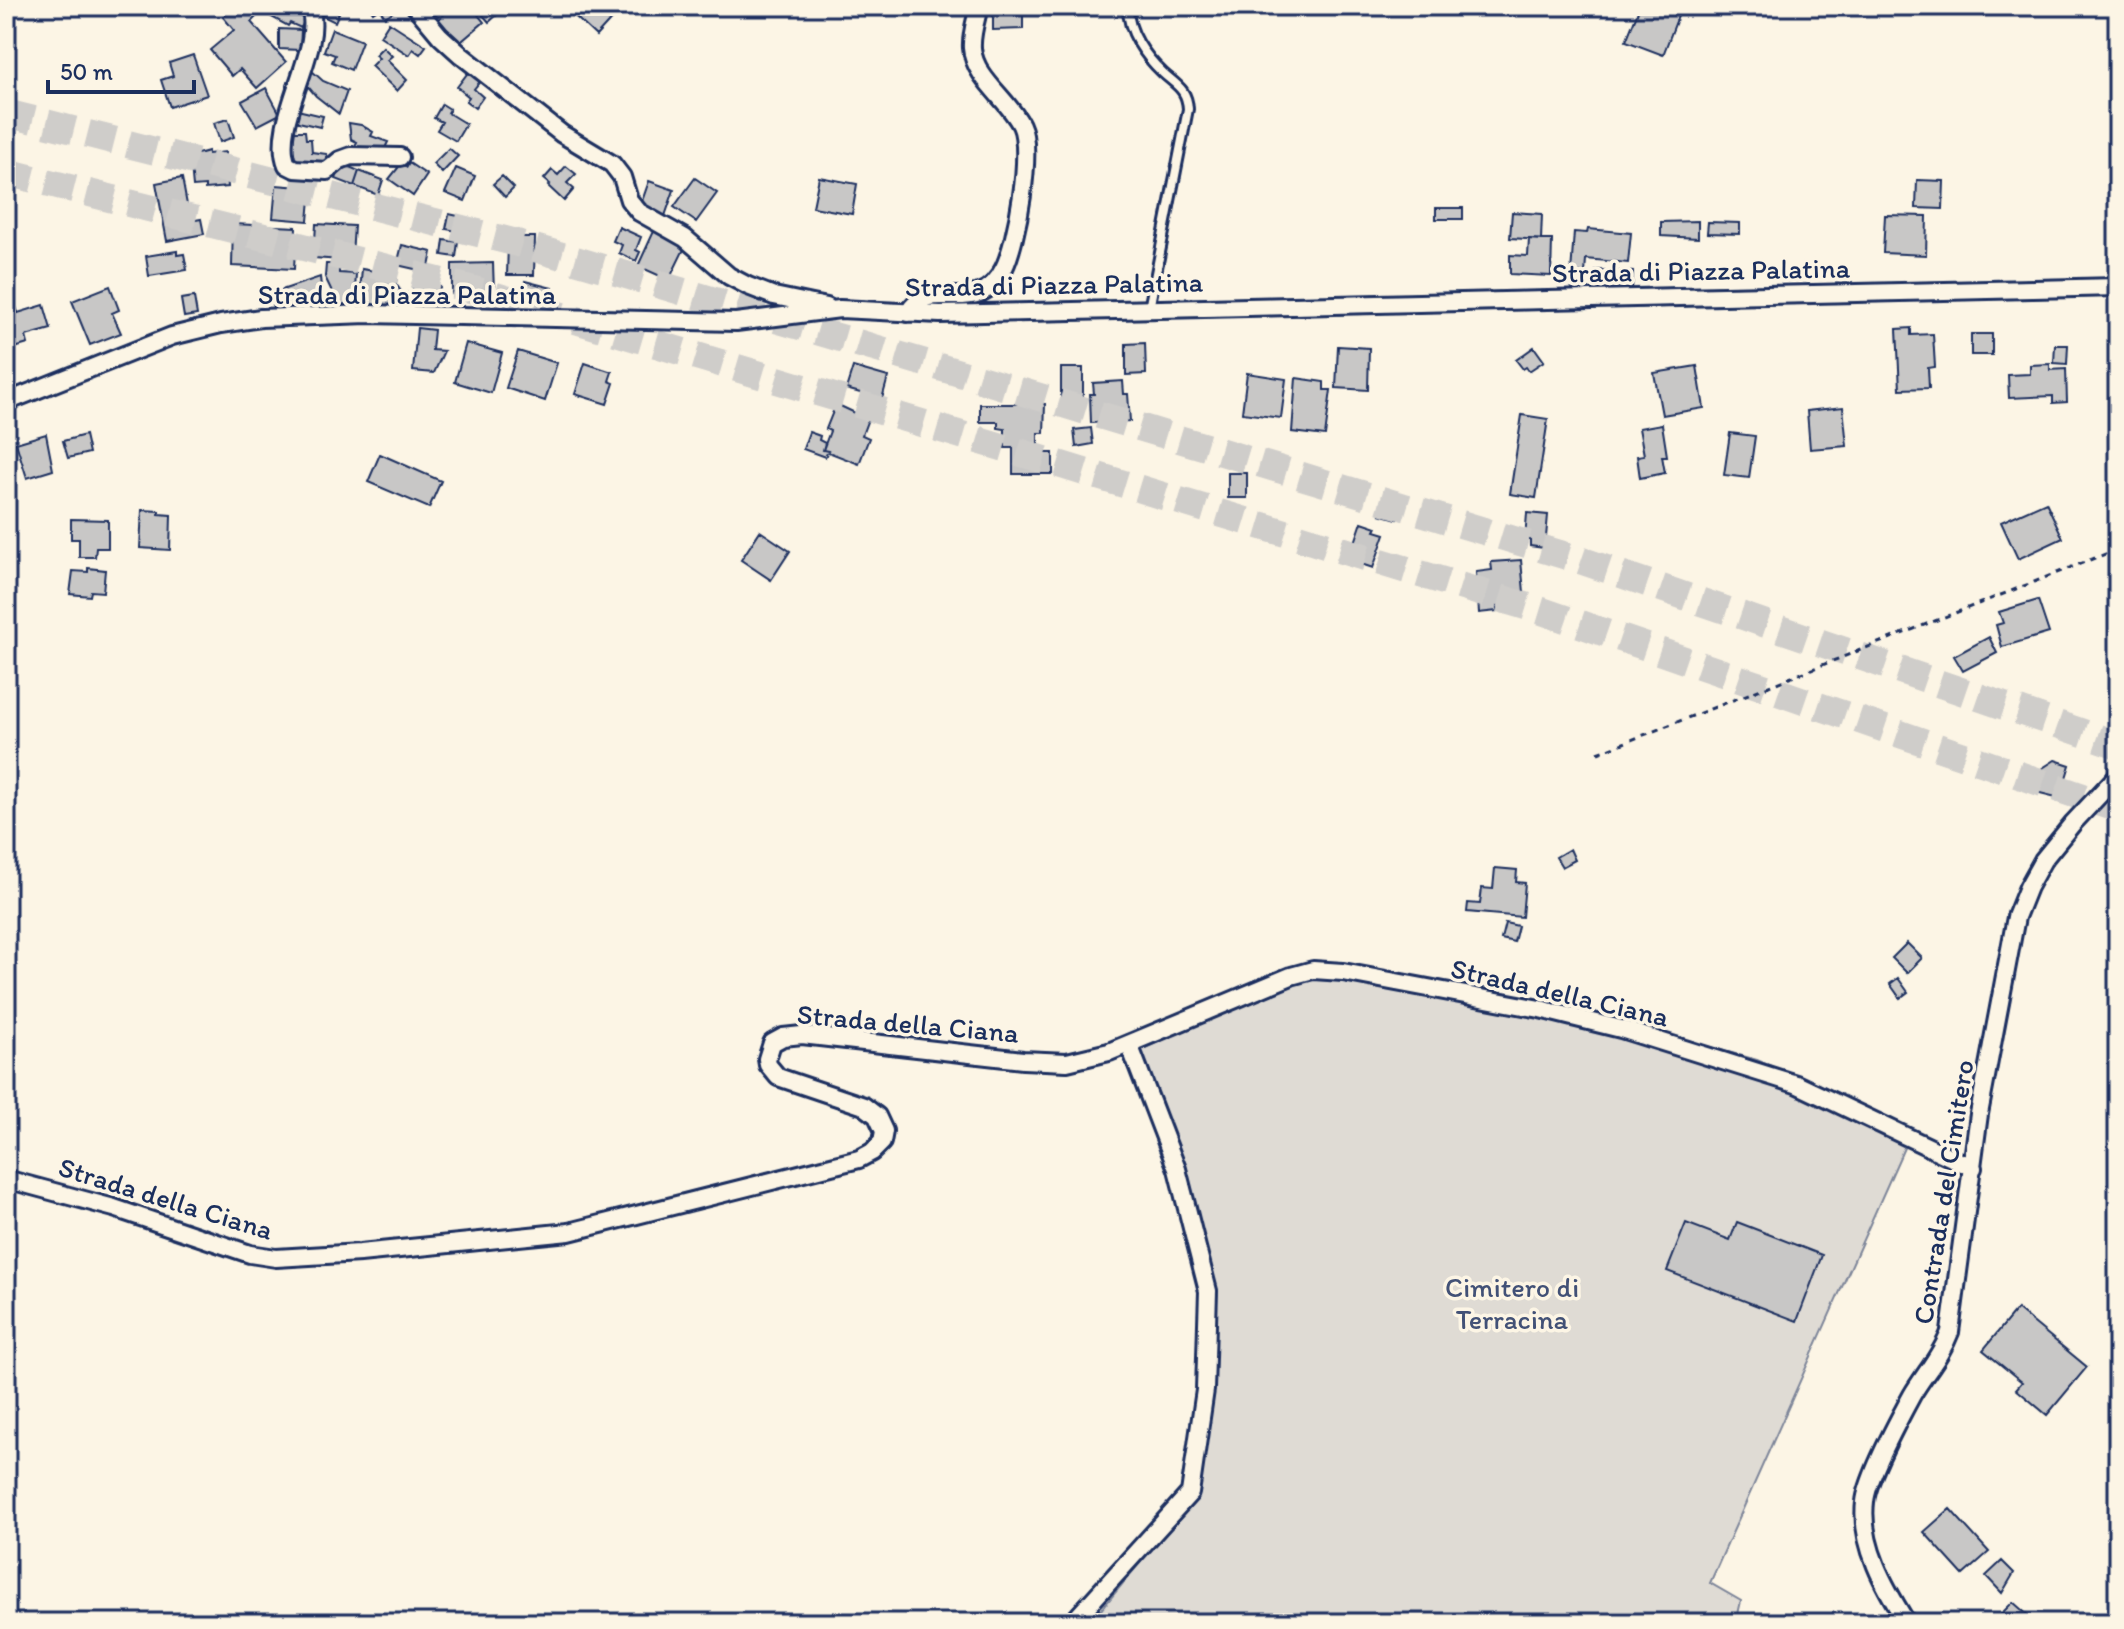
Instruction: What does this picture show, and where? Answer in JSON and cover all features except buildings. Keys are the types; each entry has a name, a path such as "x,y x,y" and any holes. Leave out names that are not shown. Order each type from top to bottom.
{"street":[{"path":"309,6 313,24 287,126 284,156 287,165 322,172 331,170 340,160 351,156 400,157"},
{"path":"415,6 433,30 461,55 562,134 612,164 622,177 629,200 639,212 685,238 729,276 748,286 774,296 840,309"},
{"path":"908,313 916,300 923,297 961,297 984,291 1002,273 1014,235 1026,157 1025,137 1017,118 975,59 972,40 979,6"},
{"name":"Strada di Piazza Palatina","path":"6,402 185,332 261,318 368,314 736,322 840,309 908,313 1149,309 2118,287"},
{"name":"Contrada del Cimitero","path":"1907,1623 1872,1555 1866,1528 1865,1502 1870,1483 1904,1411 1937,1361 1950,1332 1979,1114 2021,900 2056,843 2118,775"},
{"name":"Strada della Ciana","path":"6,1179 114,1208 242,1252 266,1257 360,1253 533,1237 618,1222 859,1159 872,1152 882,1142 884,1131 873,1111 792,1084 772,1071 767,1053 772,1043 783,1037 821,1036 1053,1062 1095,1057 1291,976 1313,970 1343,972 1570,1015 1679,1047 1796,1084 1973,1168"},
{"path":"1072,1623 1190,1493 1205,1390 1208,1291 1177,1169 1129,1044"}],"lane":[{"path":"1128,6 1131,29 1160,71 1182,89 1188,109 1149,309"}],"path":[{"path":"1598,753 2118,549"}],"green space":[{"name":"Cimitero di Terracina","path":"1312,971 1587,1013 1757,1060 1859,1104 1911,1132 1710,1583 1741,1601 1736,1623 1090,1623 1197,1494 1218,1291 1141,1050"}],"tunnel":[{"path":"6,113 521,244 990,382 1580,560 2118,745"},
{"path":"6,172 482,292 1012,450 1542,611 2118,809"}]}
